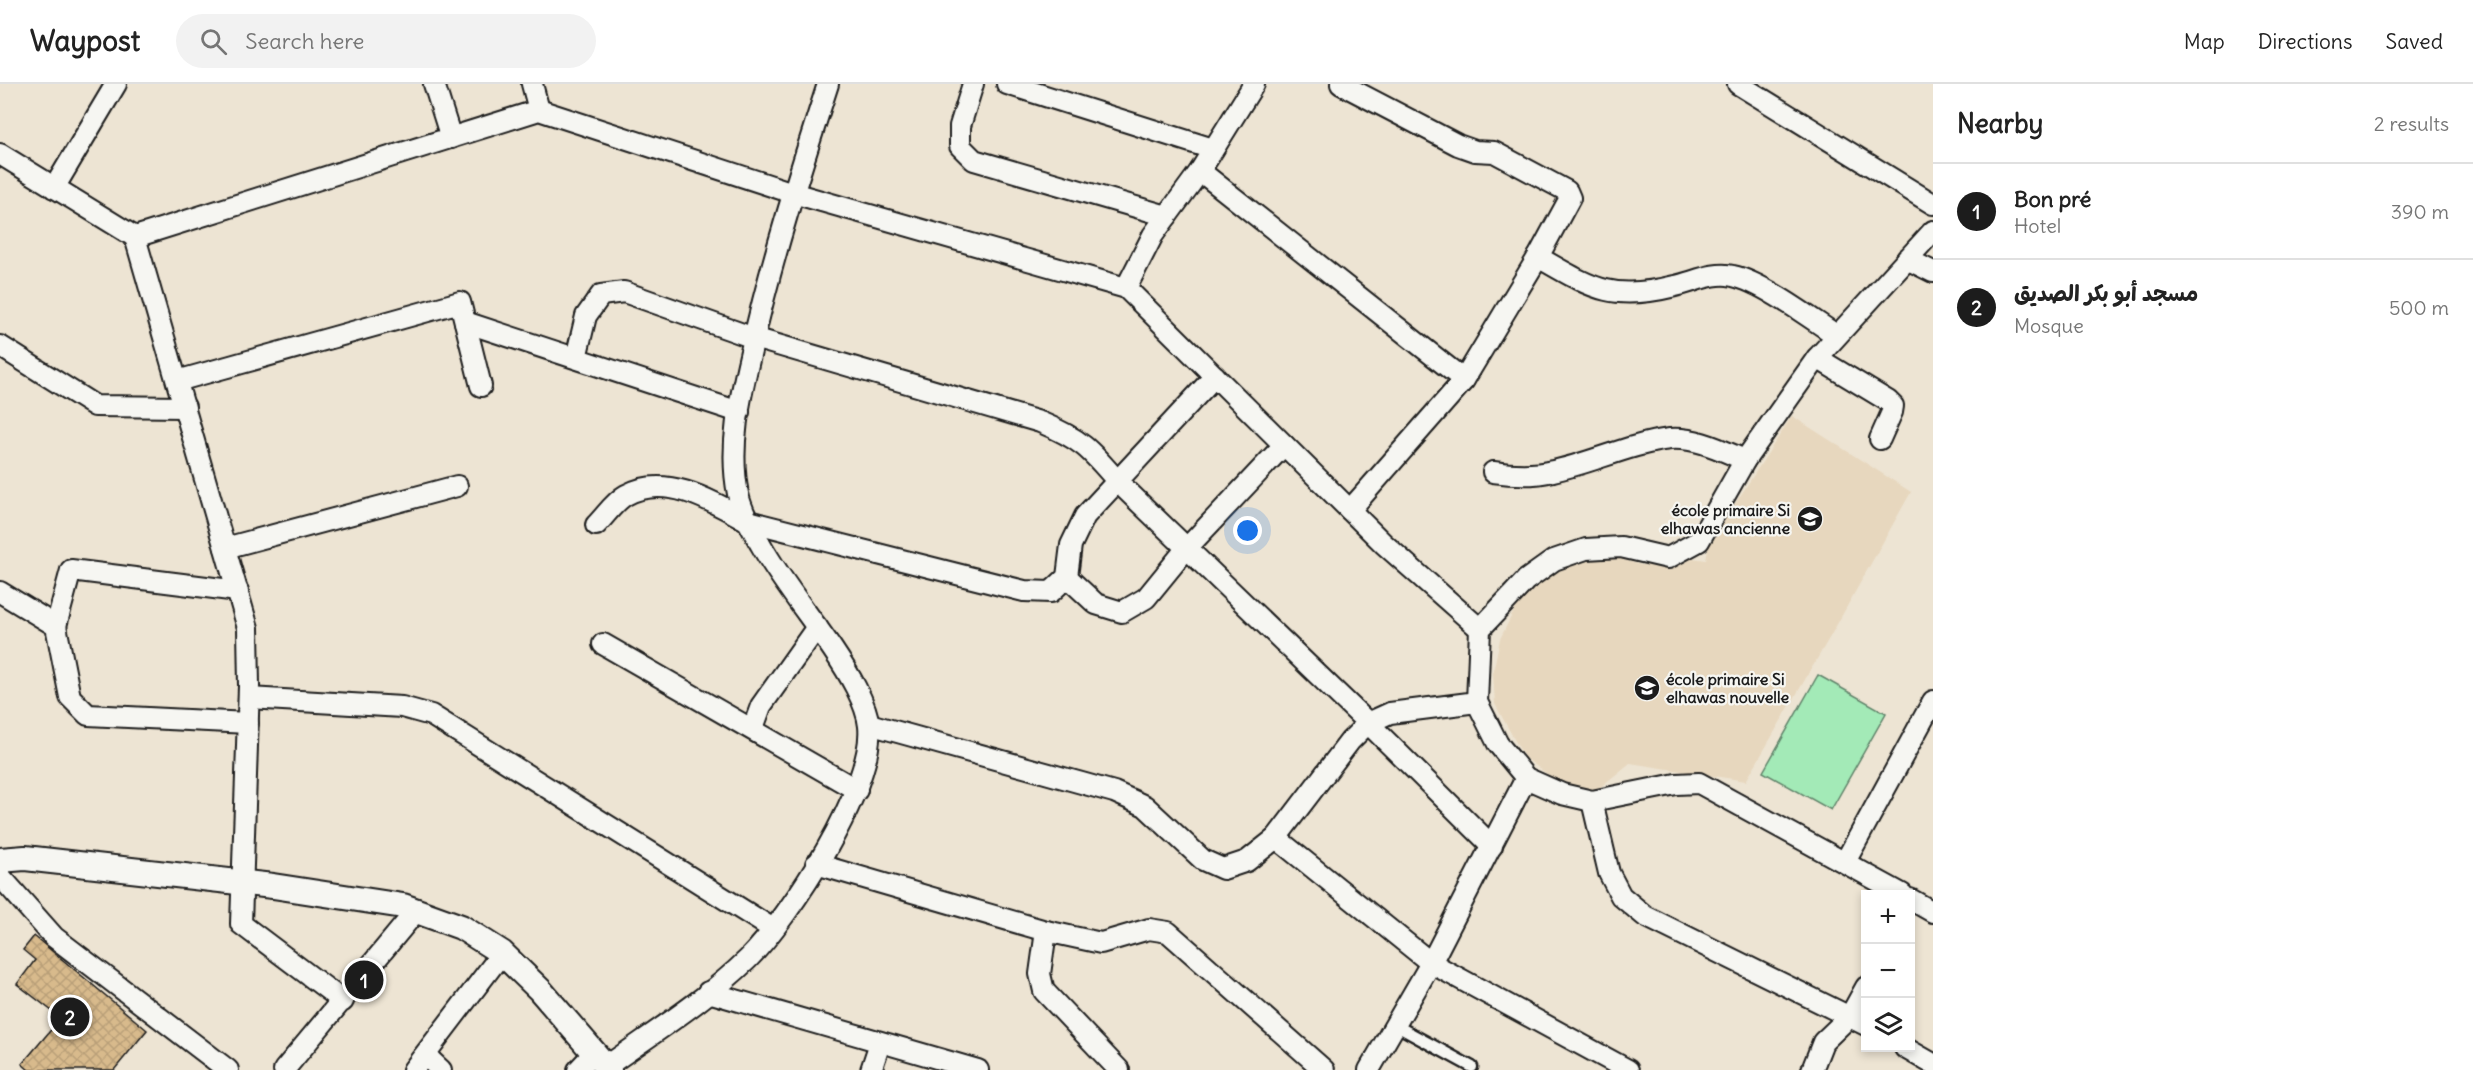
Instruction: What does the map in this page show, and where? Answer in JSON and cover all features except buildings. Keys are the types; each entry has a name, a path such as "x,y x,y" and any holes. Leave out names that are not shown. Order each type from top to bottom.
{"street":[{"path":"54,188 116,84"},
{"path":"434,84 451,138"},
{"path":"532,84 539,110"},
{"path":"578,1070 604,1063 708,992 748,959 789,910 857,790 866,762 869,724 855,688 817,627 778,575 748,521 738,494 734,449 754,338 793,193 828,84"},
{"path":"973,84 960,126 960,146 974,160 1167,216"},
{"path":"1007,84 1213,149"},
{"path":"1126,288 1153,235 1200,171 1254,84"},
{"path":"1341,84 1458,146 1494,153 1566,191 1570,198 1538,257 1464,380 1350,510"},
{"path":"1738,84 1933,204"},
{"path":"135,237 539,110 793,193 1126,288 1384,544 1480,628"},
{"path":"0,154 135,237 248,628 249,698 241,924 343,1001"},
{"path":"1200,171 1464,380"},
{"path":"1891,890 1845,862 1700,783 1676,784 1592,801 1562,794 1526,778 1498,744 1477,702 1480,628 1526,580 1554,560 1586,549 1621,547 1668,558 1699,541 1745,460 1817,358 1933,231"},
{"path":"1538,257 1581,282 1601,290 1621,294 1673,287 1712,276 1731,275 1749,280 1836,335"},
{"path":"1907,259 1933,272"},
{"path":"576,358 586,316 601,295 624,292 754,338 1040,422 1066,433 1089,448 1118,482 1492,846"},
{"path":"177,381 460,302 481,386"},
{"path":"465,322 739,412"},
{"path":"0,346 95,406 185,407"},
{"path":"1817,358 1893,405 1893,412 1880,439"},
{"path":"596,525 625,495 658,485 706,498 748,521 1024,591 1051,592 1068,577 1071,545 1085,516 1215,376"},
{"path":"1493,472 1523,476 1553,471 1612,452 1671,439 1701,442 1745,460"},
{"path":"1068,577 1096,604 1122,612 1146,598 1186,549 1284,445"},
{"path":"225,548 457,486"},
{"path":"238,591 71,570 56,626 70,697 88,715 248,723"},
{"path":"0,592 56,626"},
{"path":"753,728 761,706 817,627"},
{"path":"603,644 753,728 857,790"},
{"path":"249,698 402,707 431,715 773,929"},
{"path":"1845,862 1924,734 1933,701"},
{"path":"869,724 1114,792 1145,806 1203,860 1224,868 1247,861 1276,838 1350,741 1368,723 1390,712 1477,702"},
{"path":"1369,1070 1431,963 1526,778"},
{"path":"1592,801 1609,873 1621,896 1645,916 1858,1020"},
{"path":"1276,838 1431,963 1628,1070"},
{"path":"0,860 25,858 243,884 403,906 416,910 461,927 502,953 540,990 604,1063"},
{"path":"816,864 1046,931 1101,943 1149,929 1168,932 1324,1070"},
{"path":"0,876 54,936 228,1070"},
{"path":"1915,904 1933,912"},
{"path":"284,1070 416,910"},
{"path":"1046,931 1040,974 1044,991 1119,1070"},
{"path":"441,1070 419,1062 502,953"},
{"path":"708,992 978,1070"},
{"path":"1812,1070 1822,1042 1858,1020 1863,998"},
{"path":"871,1070 880,1043"},
{"path":"1913,1052 1933,1064"}],"lane":[{"path":"1395,1025 1472,1067"}],"shaded area":[{"name":"école primaire Si elhawas nouvelle","path":"1792,416 1911,492 1746,781 1630,763 1593,793 1558,782 1524,757 1495,704 1493,672 1500,639 1514,611 1532,584 1574,563 1614,557 1641,565 1671,567 1692,558 1706,560 1709,544"}],"green space":[{"path":"1818,675 1886,713 1831,810 1763,772"}],"place":[{"name":"école primaire Si elhawas ancienne","path":"1810,519"},
{"name":"école primaire Si elhawas nouvelle","path":"1647,688"},
{"name":"Bon pré","path":"364,980"},
{"name":"مسجد أبو بكر الصديق","path":"70,1017"}]}
